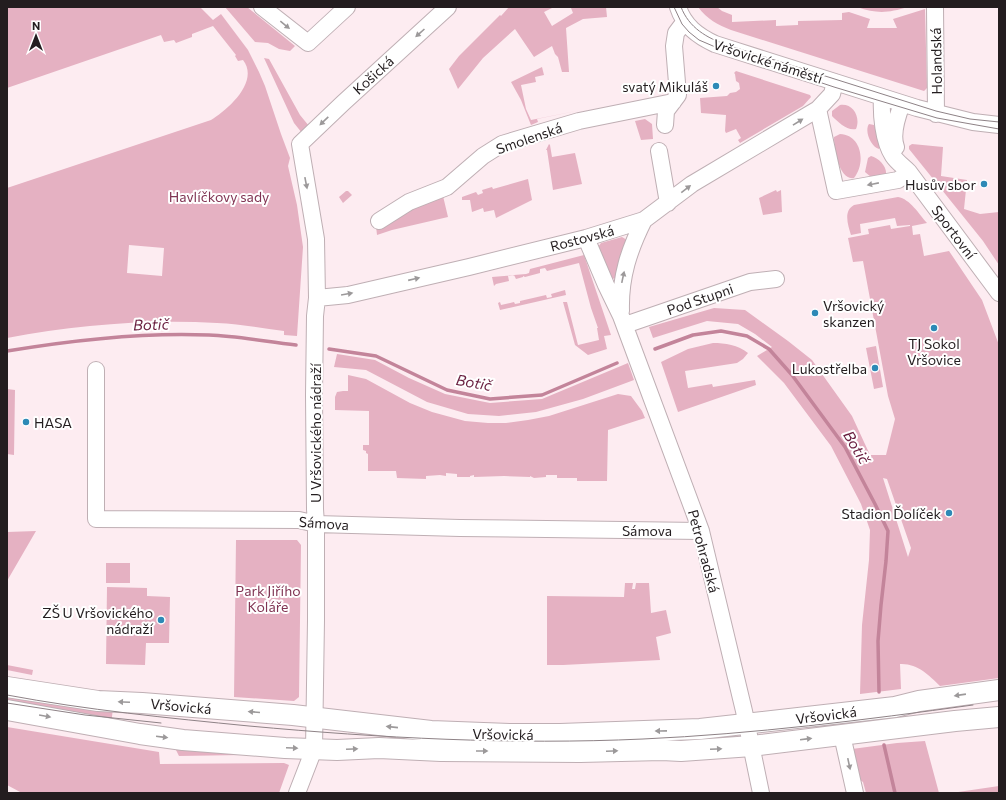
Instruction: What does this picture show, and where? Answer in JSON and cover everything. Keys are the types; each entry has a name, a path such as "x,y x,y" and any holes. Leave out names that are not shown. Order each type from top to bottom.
{"main road":[{"name":"Vršovická","path":"7,687 98,701 293,715 442,742 580,752 681,751 752,746 999,717"},
{"name":"Vršovická","path":"7,710 147,735 233,744 337,750 379,748 511,734 674,731 895,706 919,701 999,690"}],"street":[{"path":"262,7 308,43 347,7"},
{"name":"Košická","path":"300,144 448,7"},
{"name":"Holandská","path":"934,7 936,114"},
{"name":"Vršovické náměstí","path":"681,14 697,35 715,44 936,114 973,122 999,125"},
{"name":"Vršovické náměstí","path":"665,125 666,111 678,95 674,46 681,14"},
{"name":"Vršovické náměstí","path":"818,109 832,94 835,82"},
{"path":"882,97 882,120 888,145 893,157 909,172"},
{"name":"Smolenská","path":"379,222 410,202 447,187 496,146 579,121 673,102"},
{"path":"902,104 894,136 895,145 909,172"},
{"path":"818,109 836,192 898,180 909,172"},
{"name":"Rostovská","path":"316,302 586,238 644,220 692,184 818,109"},
{"name":"U Vršovického nádraží","path":"297,793 314,749 316,524 314,395 316,239 300,144"},
{"path":"659,151 668,203"},
{"name":"Sportovní","path":"909,172 999,293"},
{"name":"Petrohradská","path":"625,326 622,283 626,263 632,245 644,220"},
{"name":"Petrohradská","path":"586,238 625,326 700,531 762,793"},
{"name":"Pod Stupni","path":"625,326 750,282 776,279"},
{"name":"Sámova","path":"96,370 96,519 298,520 316,524 460,528 700,531"},
{"path":"842,735 855,793"}],"green space":[{"name":"Havlíčkovy sady","path":"7,7 200,7 213,20 221,14 248,50 259,72 290,158 288,166 297,205 303,247 297,336 284,335 284,331 234,324 164,322 85,326 7,338 7,188 211,120 233,102 245,86 247,68 243,60 238,61 235,56 236,55 213,26 192,34 192,37 176,43 174,40 164,42 161,35 7,88","holes":["129,245 164,248 162,276 127,273"]},
{"path":"225,7 247,7 295,46 290,51 279,49 268,43 255,42"},
{"path":"509,7 554,7 544,12 552,26 573,13 571,8 606,7 607,17 583,19 566,28 569,72 562,72 558,57 552,46 534,57 515,29 483,58 458,89 449,69 459,56"},
{"path":"698,7 717,7 732,15 732,22 776,20 776,26 798,25 798,21 842,20 842,13 849,12 870,19 867,28 897,28 893,19 925,9 927,88 924,91 731,30 713,21"},
{"path":"857,7 908,7 894,11 877,12"},
{"path":"264,58 269,59 300,115 309,126 302,133 294,123"},
{"path":"542,67 544,75 535,77 536,82 521,85 526,109 531,120 581,110 537,119 538,122 531,125 521,100 511,82"},
{"path":"736,71 810,95 811,97 803,106 740,143 738,140 741,138 736,129 726,133 725,131 726,115 701,113 700,98 727,96 730,93 736,92 740,89 734,73"},
{"path":"840,105 849,106 855,112 857,116 856,129 849,129 832,116 832,111"},
{"path":"645,119 652,124 653,139 641,140 635,121"},
{"path":"869,124 874,125 876,129 881,146 879,149 873,145 869,138 867,131"},
{"path":"840,134 853,139 860,151 860,165 854,178 849,178 838,163 834,137"},
{"path":"549,144 552,157 575,153 582,184 553,190 546,150"},
{"path":"912,144 943,147 941,176 967,180 964,209 980,214 999,212 999,265 983,241 909,149 909,146"},
{"path":"871,156 882,163 886,174 871,177 865,172 868,158"},
{"path":"528,179 532,200 496,218 494,210 484,212 483,208 472,212 470,200 462,200 462,197 476,192 478,195 483,193 482,190 492,187 493,189"},
{"path":"776,190 777,192 781,190 782,212 763,215 759,198"},
{"path":"346,191 352,195 343,203 339,197"},
{"path":"443,196 448,217 377,235 376,226 408,207"},
{"path":"898,197 910,204 927,223 912,226 913,235 920,234 924,256 949,251 982,300 999,345 999,678 940,686 922,670 912,665 900,664 901,689 860,694 862,625 869,560 870,530 861,504 831,446 784,383 757,356 772,347 755,334 738,324 707,321 653,338 649,327 714,308 745,310 812,360 852,416 870,455 886,455 895,419 888,396 863,261 853,262 848,238 869,234 868,229 890,225 891,229 910,225 897,226 895,218 860,224 861,233 851,235 847,214 854,205","holes":["883,478 887,479 911,548 908,557"]},
{"path":"622,237 627,240 616,278 612,279 598,247 601,243"},
{"path":"584,255 611,335 604,336 607,349 588,355 575,345 563,302 567,302 578,345 599,340 598,328 579,263 547,271 545,268 540,269 540,273 525,277 523,276 516,279 514,275 526,274 529,273 530,269"},
{"path":"513,275 508,276 509,281 496,284 494,286 492,277"},
{"path":"565,290 566,295 500,310 498,303 500,302 501,305 514,302 515,304 520,303 520,301 546,295 547,298 552,297 551,294"},
{"path":"713,343 731,345 748,353 737,363 685,371 688,388 712,384 713,387 755,380 756,385 678,412 661,362 688,349"},
{"name":"Lukostřelba","path":"876,346 883,387 874,389 866,348"},
{"path":"337,354 375,360 409,378 445,394 490,403 542,399 628,363 634,380 583,399 536,412 499,416 468,414 427,402 366,370 334,367"},
{"path":"348,375 366,379 410,403 432,412 465,421 506,423 528,420 549,416 618,394 631,396 642,411 645,418 608,430 607,481 577,481 577,478 557,478 557,475 546,475 546,477 534,478 530,476 474,477 474,475 470,477 457,477 457,474 446,473 446,476 426,476 426,479 397,478 396,471 368,471 368,454 363,450 363,445 369,445 369,411 335,410 335,397 337,392 348,391"},
{"path":"7,389 15,390 14,455 7,454"},
{"path":"36,531 7,581 7,532"},
{"name":"Park Jiřího Koláře","path":"236,540 297,540 301,545 299,697 294,701 234,697"},
{"path":"106,563 130,563 130,583 106,583"},
{"path":"625,583 633,583 632,589 635,589 636,583 649,583 651,613 666,610 671,633 656,637 660,660 547,665 547,596 624,597"},
{"path":"107,587 147,588 147,596 170,597 169,643 146,643 145,665 106,664"},
{"path":"7,665 33,670 32,675 7,670"},
{"path":"7,692 113,708 111,725 7,706"},
{"path":"7,727 159,752 160,764 284,763 289,765 279,793 22,793 7,785"},
{"path":"925,741 939,793 866,793 863,782 857,778 852,749"},
{"path":"174,746 241,752 242,755 179,756"},
{"path":"999,786 999,793 958,793 958,792"}],"waterway":[{"name":"Botič","path":"655,349 693,335 721,331 747,336 769,349 792,375 845,447 888,531 878,641 879,692"},
{"name":"Botič","path":"7,351 82,340 184,334 242,338 296,345"},
{"name":"Botič","path":"329,349 376,356 447,390 490,399 542,395 617,363"},
{"name":"Botič","path":"884,745 895,793"}],"tram line":[{"path":"674,7 682,24 689,32 699,40 720,49 834,87 937,118 999,129"},
{"path":"681,7 689,21 700,31 712,39 727,45 936,111 970,119 999,122"},
{"path":"7,695 158,717 249,726 347,734 495,741 594,741 726,734 850,721 973,705"},
{"path":"7,703 85,715 161,723"}],"place":[{"name":"svatý Mikuláš","path":"716,86"},
{"name":"Husův sbor","path":"984,184"},
{"name":"Vršovický skanzen","path":"815,313"},
{"name":"TJ Sokol Vršovice","path":"934,328"},
{"name":"Lukostřelba","path":"875,368"},
{"name":"HASA","path":"26,422"},
{"name":"Stadion Ďolíček","path":"949,513"},
{"name":"ZŠ U Vršovického nádraží","path":"161,620"}]}
